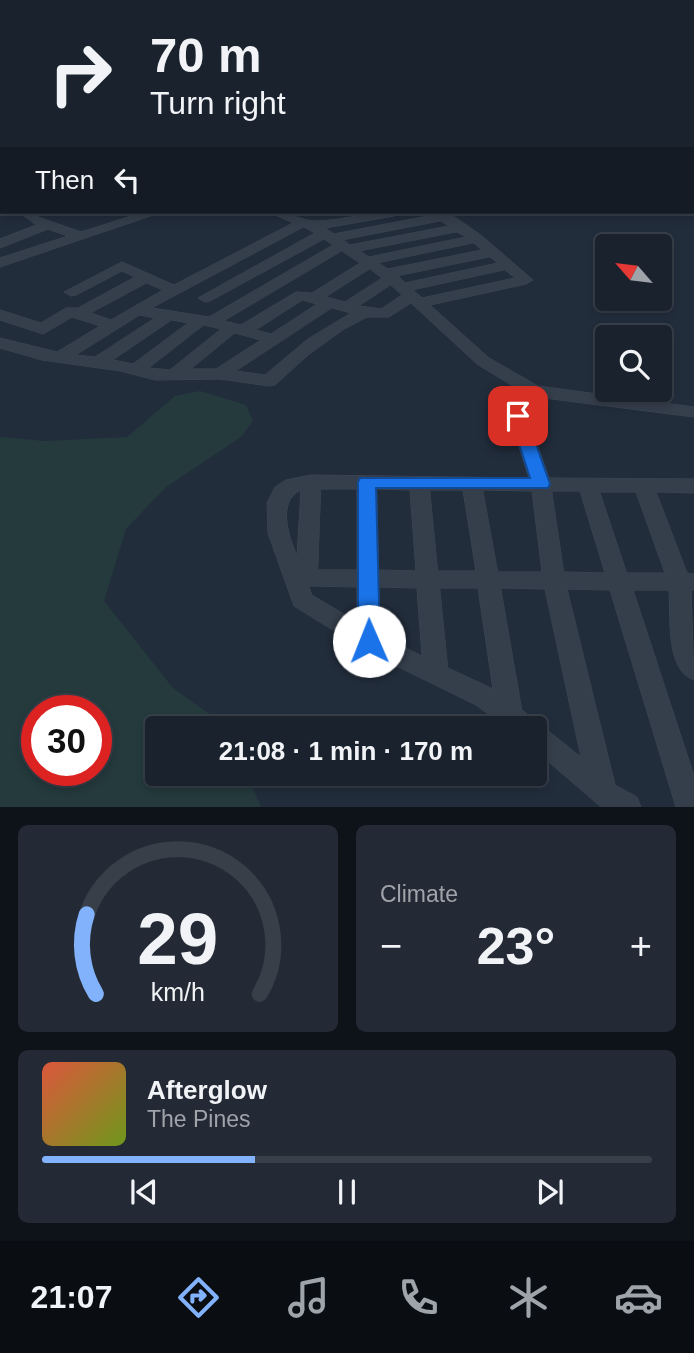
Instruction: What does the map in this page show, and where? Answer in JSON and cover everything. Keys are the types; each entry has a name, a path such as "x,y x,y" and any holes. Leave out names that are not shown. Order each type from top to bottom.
{"street":[{"path":"26,214 47,225 82,237"},
{"path":"0,263 150,214"},
{"path":"280,214 328,235 369,262 404,287 483,361 533,391 694,412"},
{"path":"205,298 328,235 388,214"},
{"path":"59,358 137,310 255,250 441,214 494,252 526,280 404,287"},
{"path":"0,244 47,225"},
{"path":"136,370 212,318 289,276 328,235 461,228"},
{"path":"220,374 273,339 369,262 477,239"},
{"path":"255,250 289,276"},
{"path":"346,308 494,252"},
{"path":"174,375 238,330 302,295 346,308 384,314 404,287 509,265"},
{"path":"71,292 122,266 147,278 205,298 212,318"},
{"path":"78,314 147,278"},
{"path":"137,310 168,316 212,318 238,330 273,339"},
{"path":"0,315 43,329 71,311 111,325"},
{"path":"0,343 59,358 99,362 155,375 220,374 269,381 293,356 349,319 365,312"},
{"path":"99,362 168,316"},
{"path":"533,391 518,401 518,416 541,484 554,581 603,793"},
{"path":"311,482 301,577 302,600 369,641 485,697 512,716"},
{"path":"301,577 278,532 280,493 288,485 311,482 472,482 694,486"},
{"path":"367,482 369,641"},
{"path":"419,482 436,673"},
{"path":"472,482 488,581 518,716"},
{"path":"588,484 690,807"},
{"path":"643,485 687,582 686,661 694,670"},
{"path":"301,577 687,582"},
{"path":"547,745 603,793 627,807"}],"green space":[{"path":"200,391 246,405 253,421 241,437 166,487 126,529 104,601 173,688 212,716 145,716 145,786 252,786 261,807 0,807 0,437 45,441 127,437 175,396"}],"route":[{"path":"369,641 367,482 541,484 518,416"}]}
